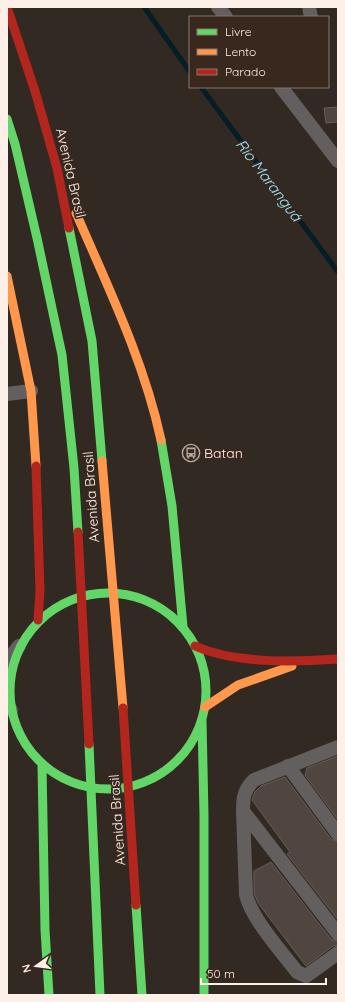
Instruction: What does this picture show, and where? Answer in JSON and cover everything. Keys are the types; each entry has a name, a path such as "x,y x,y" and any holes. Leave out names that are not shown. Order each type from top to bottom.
{"main road":[{"name":"Avenida Brasil","path":"7,7 36,91 57,168 92,341 132,836 142,995"},
{"name":"Avenida Brasil","path":"7,119 15,144 38,238 62,355 74,468 94,839 100,995"},
{"path":"57,168 121,318 149,393 160,434 169,481 176,533 183,626"},
{"path":"7,276 31,391 37,480 40,591 38,620"},
{"path":"96,592 128,594 158,606 183,626 195,646 203,665 206,686 205,707 202,720 192,742 177,762 157,777 135,786 110,790 86,788 63,779 42,765 22,740 9,708 10,677 19,646 38,620 65,601 96,592"},
{"path":"195,646 214,654 242,659 305,661 338,659"},
{"path":"205,707 238,684 305,661"},
{"path":"202,720 204,814 204,995"},
{"path":"42,765 45,930 49,995"}],"street":[{"path":"218,7 225,16"},
{"path":"282,88 338,161"},
{"path":"7,394 31,391"},
{"path":"7,660 19,646"},
{"path":"338,747 254,780 246,790 243,797 246,895 249,906 297,972 306,976 338,953"},
{"path":"288,766 338,834"},
{"path":"243,811 338,934"}],"building":[{"path":"338,107 338,122 326,123 324,108"},
{"path":"338,756 338,820 305,775 307,768"},
{"path":"285,777 331,839 338,842 338,920 287,854 290,852 252,800 255,792 261,786"},
{"path":"271,862 331,939 338,942 338,945 333,946 306,966 258,903 254,893 254,871"}],"waterway":[{"name":"Rio Maranguá","path":"144,7 189,71"},
{"name":"Rio Maranguá","path":"202,88 338,272"}],"traffic: fast":[{"path":"7,119 15,144 37,238 62,355 74,468 78,532"},
{"path":"69,228 92,341 102,461"},
{"path":"161,440 172,506 183,627"},
{"path":"98,593 118,593 137,597 154,604 163,609 184,629 190,636 199,653 206,681 206,691 206,701 199,729 190,746 170,767 154,778 137,785 118,789 98,789 70,782 53,773 26,746 14,720 10,701 10,681 17,653 26,636 53,609 79,597 98,593"},
{"path":"202,720 204,815 204,995"},
{"path":"89,744 100,995"},
{"path":"42,765 45,930 49,995"},
{"path":"136,905 142,995"}],"traffic: slow":[{"path":"76,213 135,353 154,411 161,440"},
{"path":"7,276 31,391 36,466"},
{"path":"102,461 123,708"},
{"path":"205,707 238,685 292,666"}],"traffic: jam":[{"path":"7,7 35,91 57,168 69,228"},
{"path":"36,466 40,591 38,620"},
{"path":"78,532 89,744"},
{"path":"195,646 211,652 246,659 284,661 338,659"},
{"path":"123,708 136,905"}],"place":[{"name":"Batan","path":"191,453"}]}
